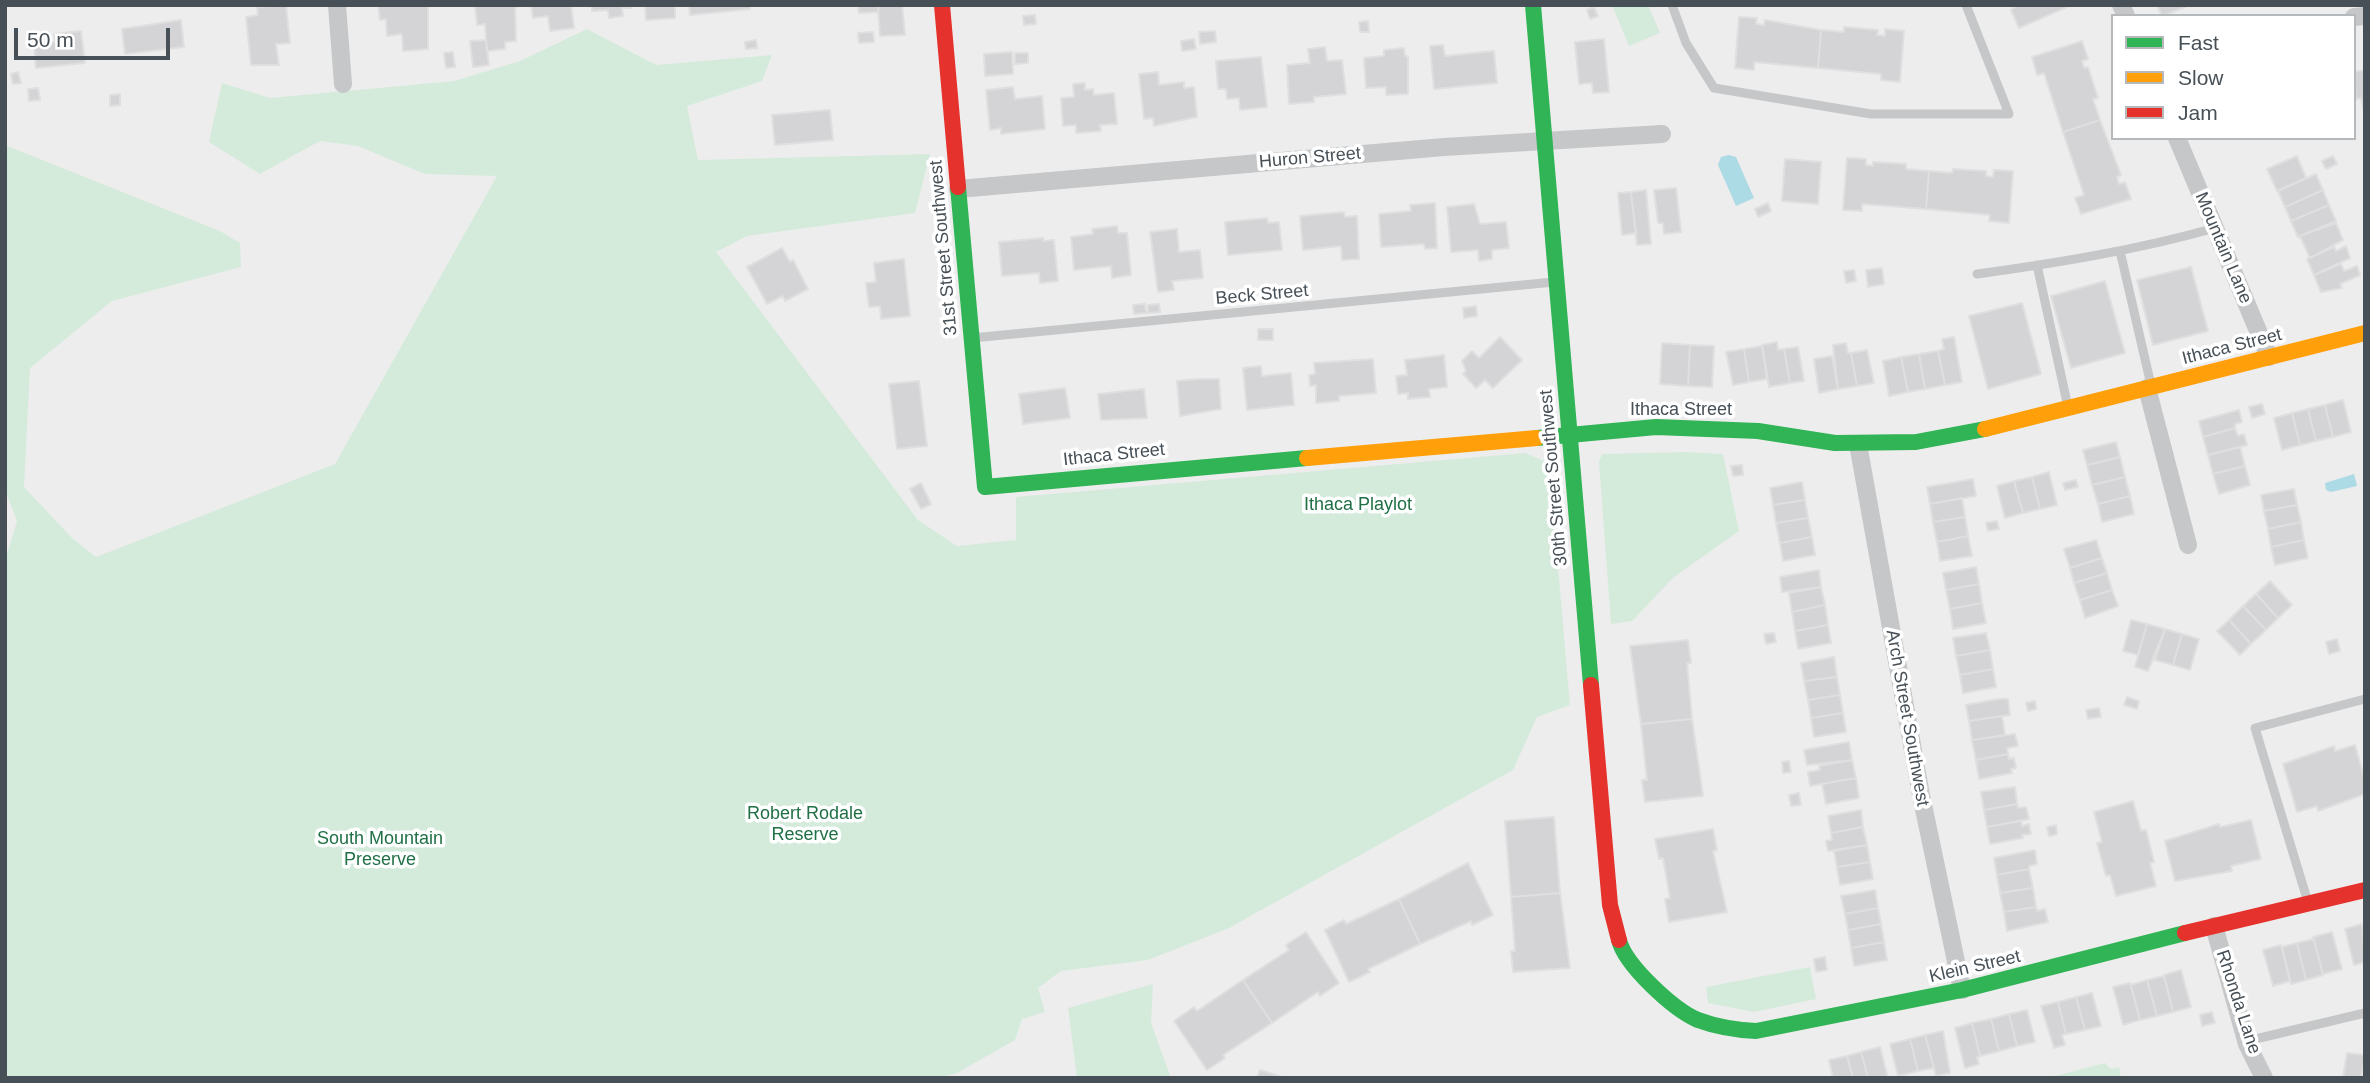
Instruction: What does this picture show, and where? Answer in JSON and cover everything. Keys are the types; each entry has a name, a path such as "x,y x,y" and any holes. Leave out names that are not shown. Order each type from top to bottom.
{"street":[{"path":"337,5 343,84"},
{"name":"31st Street Southwest","path":"942,5 985,488"},
{"name":"30th Street Southwest","path":"1533,5 1610,905 1620,946"},
{"name":"Huron Street","path":"958,189 1544,139 1661,134"},
{"name":"Mountain Lane","path":"2178,140 2269,357"},
{"name":"Ithaca Street","path":"985,488 1570,432 1656,427 1710,428 1858,444 1916,442 1959,436 2365,333"},
{"path":"2149,388 2188,545"},
{"name":"Arch Street Southwest","path":"1858,444 1921,795 1962,990"},
{"name":"Klein Street","path":"1620,946 1648,983 1695,1019 1728,1029 1756,1031 1794,1026 1962,990 2308,901 2365,890"},
{"name":"Rhonda Lane","path":"2214,926 2247,1041 2264,1078"}],"lane":[{"path":"1672,5 1686,43 1714,88 1871,114 2009,114 1966,5"},
{"path":"1977,274 2120,251 2215,228"},
{"path":"2120,251 2149,388"},
{"path":"2038,265 2068,408"},
{"name":"Beck Street","path":"971,338 1556,282"},
{"path":"2308,901 2255,728 2365,699"},
{"path":"2247,1041 2365,1013"}],"green space":[{"path":"1612,5 1648,5 1660,33 1629,46"},
{"path":"587,29 656,65 772,55 762,81 687,106 698,160 930,154 915,213 747,236 716,252 918,520 957,546 1016,540 1016,497 1525,453 1549,463 1570,705 1537,717 1513,770 1229,928 1148,960 1061,971 1038,988 1045,1012 1022,1019 1015,1040 957,1073 938,1078 5,1078 5,561 17,521 5,490 5,145 220,231 240,243 241,267 112,301 30,368 24,487 72,538 96,557 335,464 497,176 425,174 358,146 320,141 260,174 209,142 222,83 270,98 454,81 520,61"},
{"path":"1602,454 1723,454 1739,531 1674,577 1632,621 1611,624 1599,462"},
{"path":"1810,967 1816,999 1754,1012 1708,1003 1706,987"},
{"path":"1153,984 1151,1023 1171,1078 1077,1078 1068,1008"},
{"path":"2105,1063 2111,1069 2119,1067 2121,1078 2047,1078"}],"water":[{"path":"1721,157 1736,157 1754,198 1736,206 1718,165"},
{"path":"2354,474 2357,486 2331,492 2326,490 2325,483"}],"building":[{"path":"286,5 290,43 276,44 279,65 251,65 246,17 258,15 257,7"},
{"path":"378,5 428,5 428,49 403,51 402,34 387,36 386,19 380,20"},
{"path":"475,5 520,5 515,8 516,41 505,42 505,49 487,51 485,24 477,25"},
{"path":"531,5 571,5 574,28 550,31 548,16 533,18"},
{"path":"592,5 631,5 631,8 622,8 623,16 609,18 608,10 592,11"},
{"path":"645,5 675,5 675,18 646,20"},
{"path":"689,5 750,5 750,9 690,15"},
{"path":"858,5 878,5 878,12 859,13"},
{"path":"878,5 902,5 905,35 880,36"},
{"path":"2018,5 2067,7 2019,28 2011,10"},
{"path":"2157,5 2185,7 2167,14 2161,14"},
{"path":"1594,7 1598,16 1590,19 1587,10"},
{"path":"1035,15 1036,24 1024,25 1023,16"},
{"path":"1739,17 1757,18 1756,24 1764,25 1765,20 1821,30 1818,68 1754,62 1754,70 1735,68"},
{"path":"181,20 184,47 125,54 122,29"},
{"path":"1368,21 1369,32 1360,32 1359,22"},
{"path":"1844,27 1878,30 1877,35 1885,36 1885,29 1904,31 1900,82 1881,80 1881,74 1818,68 1821,30 1844,32"},
{"path":"81,31 85,63 36,68 34,44 55,42 54,34"},
{"path":"1215,31 1216,42 1200,44 1199,32"},
{"path":"873,32 874,42 859,43 858,33"},
{"path":"1194,39 1196,49 1182,51 1181,41"},
{"path":"1604,39 1609,92 1593,93 1592,83 1579,84 1575,42"},
{"path":"486,40 489,65 473,67 470,41"},
{"path":"756,40 757,48 746,49 745,42"},
{"path":"2082,41 2088,59 2082,61 2084,68 2088,67 2098,98 2093,99 2100,120 2063,132 2044,73 2037,75 2032,57"},
{"path":"1443,45 1445,56 1494,51 1497,83 1434,89 1430,46"},
{"path":"1325,47 1327,61 1342,60 1346,94 1314,97 1314,102 1289,104 1287,65 1310,63 1308,49"},
{"path":"1404,48 1405,56 1408,56 1408,94 1386,95 1386,87 1366,88 1364,58 1384,56 1384,50"},
{"path":"453,52 455,67 446,68 444,53"},
{"path":"1012,52 1013,74 985,76 984,54"},
{"path":"1015,53 1028,53 1028,63 1015,64"},
{"path":"1261,57 1267,107 1240,110 1239,98 1227,99 1226,89 1218,89 1216,61"},
{"path":"2365,70 2363,109 2361,98 2356,99 2356,72"},
{"path":"18,72 21,83 13,84 11,74"},
{"path":"1158,72 1159,85 1184,82 1184,88 1194,87 1197,117 1154,126 1153,118 1144,119 1139,74"},
{"path":"1085,83 1085,90 1093,89 1094,95 1114,93 1117,124 1100,125 1101,131 1076,133 1076,125 1063,126 1061,98 1074,97 1073,84"},
{"path":"1013,87 1015,99 1042,96 1045,129 1001,134 1001,128 990,130 986,90"},
{"path":"38,88 40,100 29,101 28,89"},
{"path":"120,94 120,105 110,106 110,95"},
{"path":"830,110 833,140 775,145 772,115"},
{"path":"2100,120 2121,175 2117,177 2119,184 2125,182 2131,199 2081,214 2075,198 2084,195 2063,132"},
{"path":"2297,156 2306,178 2277,191 2267,169"},
{"path":"2333,156 2337,164 2326,169 2322,161"},
{"path":"1847,158 1866,159 1866,165 1873,166 1873,162 1906,164 1906,169 1929,171 1926,209 1862,204 1862,211 1843,210"},
{"path":"1785,159 1821,162 1818,204 1782,201"},
{"path":"1953,169 1986,171 1986,176 1993,177 1994,170 2013,171 2009,223 1989,221 1990,215 1926,209 1929,171 1952,173"},
{"path":"2316,174 2323,190 2285,207 2278,191"},
{"path":"1676,188 1681,232 1664,234 1663,223 1658,223 1654,190"},
{"path":"1646,190 1651,244 1637,245 1631,192"},
{"path":"2323,190 2329,205 2291,221 2285,207"},
{"path":"1631,192 1636,233 1622,235 1618,193"},
{"path":"1435,203 1437,248 1425,249 1424,244 1381,247 1379,214 1411,211 1410,205"},
{"path":"1768,203 1771,211 1758,217 1755,209"},
{"path":"1474,204 1480,224 1506,222 1509,248 1492,250 1492,259 1479,261 1478,250 1451,252 1447,207"},
{"path":"2329,205 2336,221 2298,237 2291,221"},
{"path":"1344,212 1345,217 1357,216 1359,259 1342,260 1341,246 1303,250 1300,216"},
{"path":"1267,218 1268,223 1279,222 1282,250 1228,255 1225,222"},
{"path":"2336,223 2343,240 2310,258 2300,236"},
{"path":"1117,226 1118,233 1127,233 1131,275 1112,278 1111,266 1074,270 1071,237 1093,234 1092,229"},
{"path":"1177,229 1179,252 1200,250 1203,278 1172,281 1174,290 1158,292 1150,232"},
{"path":"1043,238 1043,241 1054,240 1058,281 1040,283 1039,273 1002,276 999,242"},
{"path":"2346,246 2350,258 2314,275 2307,259 2334,247 2336,251"},
{"path":"782,248 790,262 793,260 808,289 785,301 783,296 767,304 747,267"},
{"path":"904,259 910,316 881,319 880,306 869,307 866,283 876,282 874,263"},
{"path":"2341,264 2344,271 2357,266 2360,275 2340,284 2342,288 2321,292 2314,275"},
{"path":"2191,267 2208,331 2153,345 2137,280"},
{"path":"1882,268 1884,284 1868,287 1866,270"},
{"path":"1854,270 1856,281 1846,283 1844,271"},
{"path":"2105,281 2125,353 2071,368 2051,296"},
{"path":"2022,303 2041,374 1988,389 1969,316"},
{"path":"1145,304 1146,313 1134,314 1133,305"},
{"path":"1159,304 1160,312 1148,313 1148,305"},
{"path":"1476,306 1477,316 1464,318 1463,308"},
{"path":"1258,329 1273,329 1273,340 1258,340"},
{"path":"1500,337 1522,360 1493,388 1485,380 1476,388 1463,374 1466,371 1462,361 1472,351 1479,358"},
{"path":"1954,337 1962,382 1945,385 1938,351 1944,349 1942,339"},
{"path":"1777,342 1778,350 1784,349 1790,383 1769,387 1762,345"},
{"path":"1662,343 1690,345 1688,386 1660,384"},
{"path":"1846,343 1848,353 1851,353 1857,386 1838,389 1833,345"},
{"path":"1690,345 1714,346 1712,387 1688,386"},
{"path":"1762,346 1767,379 1749,382 1744,349"},
{"path":"1798,347 1804,381 1790,383 1784,349"},
{"path":"1744,349 1749,382 1733,385 1726,352"},
{"path":"1867,350 1874,383 1857,386 1851,353"},
{"path":"1938,351 1945,385 1925,389 1919,354"},
{"path":"1919,354 1925,389 1908,392 1901,357"},
{"path":"1444,355 1447,387 1429,389 1430,397 1408,399 1408,393 1398,394 1396,376 1407,375 1405,360"},
{"path":"1832,356 1838,389 1819,393 1814,359"},
{"path":"1901,357 1908,392 1889,396 1883,361"},
{"path":"1373,359 1376,393 1339,396 1339,401 1316,403 1316,385 1310,386 1309,375 1315,374 1314,363"},
{"path":"1261,366 1262,376 1291,373 1294,405 1247,410 1243,368"},
{"path":"1219,379 1221,409 1180,416 1177,381"},
{"path":"919,381 927,446 897,449 889,384"},
{"path":"1065,388 1070,418 1023,424 1019,394"},
{"path":"1144,389 1147,418 1101,420 1098,394"},
{"path":"2343,400 2351,432 2333,437 2325,405"},
{"path":"2262,404 2265,414 2252,418 2249,407"},
{"path":"2325,405 2333,437 2316,441 2308,409"},
{"path":"2308,409 2316,441 2300,445 2292,413"},
{"path":"2239,410 2242,422 2235,424 2235,428 2203,437 2199,421"},
{"path":"2292,413 2300,445 2282,450 2274,418"},
{"path":"2235,428 2238,436 2244,434 2247,445 2208,455 2203,437"},
{"path":"2116,442 2120,457 2087,465 2083,450"},
{"path":"2240,447 2245,466 2213,474 2208,455"},
{"path":"2120,457 2125,477 2092,485 2087,465"},
{"path":"1742,465 1743,475 1733,476 1731,466"},
{"path":"2245,466 2250,485 2219,494 2213,474"},
{"path":"2049,472 2057,505 2040,509 2032,477"},
{"path":"2032,477 2040,509 2023,513 2014,481"},
{"path":"2125,477 2130,496 2098,504 2092,485"},
{"path":"1973,479 1976,496 1930,504 1927,487"},
{"path":"2076,480 2078,487 2065,490 2063,483"},
{"path":"2014,481 2023,513 2005,518 1997,486"},
{"path":"1802,482 1805,500 1773,505 1770,488"},
{"path":"921,483 931,504 921,509 910,489"},
{"path":"2294,489 2297,505 2264,511 2261,495"},
{"path":"2130,496 2134,514 2102,522 2098,504"},
{"path":"1962,498 1965,517 1933,522 1930,504"},
{"path":"1805,500 1808,518 1776,523 1773,505"},
{"path":"2297,505 2301,522 2268,529 2264,511"},
{"path":"1965,517 1968,536 1937,542 1933,522"},
{"path":"1808,518 1812,537 1780,543 1776,523"},
{"path":"1997,521 1999,529 1988,531 1986,523"},
{"path":"2301,522 2304,540 2271,547 2268,529"},
{"path":"1968,536 1972,556 1940,561 1937,542"},
{"path":"1812,537 1815,555 1783,561 1780,543"},
{"path":"2096,540 2102,558 2070,568 2064,549"},
{"path":"2304,540 2308,558 2275,565 2271,547"},
{"path":"2102,558 2107,573 2074,583 2070,568"},
{"path":"1976,567 1979,584 1946,590 1943,573"},
{"path":"1819,570 1821,587 1782,592 1780,577"},
{"path":"2107,573 2112,590 2080,600 2074,583"},
{"path":"2270,581 2292,605 2278,618 2256,594"},
{"path":"1979,584 1982,603 1950,609 1946,590"},
{"path":"1821,587 1825,605 1792,612 1789,593"},
{"path":"2112,590 2118,606 2085,618 2080,600"},
{"path":"2256,594 2278,618 2266,630 2243,606"},
{"path":"1982,603 1986,623 1953,629 1950,609"},
{"path":"1825,605 1828,625 1795,631 1792,612"},
{"path":"2243,606 2266,630 2251,644 2229,620"},
{"path":"2131,620 2147,624 2138,655 2123,651"},
{"path":"2229,620 2251,644 2240,655 2217,631"},
{"path":"2147,624 2165,629 2148,671 2135,667"},
{"path":"1828,625 1831,643 1798,649 1795,631"},
{"path":"2165,629 2182,634 2173,665 2155,660"},
{"path":"1774,633 1776,642 1766,644 1764,634"},
{"path":"1986,633 1990,650 1956,656 1953,638"},
{"path":"2182,634 2199,639 2190,670 2173,665"},
{"path":"2337,639 2340,651 2329,654 2326,642"},
{"path":"1688,640 1691,663 1687,663 1692,719 1641,724 1630,646"},
{"path":"1990,650 1993,669 1960,675 1956,656"},
{"path":"1834,657 1837,677 1804,681 1801,663"},
{"path":"1993,669 1996,687 1963,693 1960,675"},
{"path":"1837,677 1840,695 1808,700 1804,681"},
{"path":"1840,695 1843,713 1811,718 1808,700"},
{"path":"2127,697 2139,701 2137,709 2124,705"},
{"path":"2008,699 2010,715 1969,721 1966,705"},
{"path":"2035,701 2036,709 2028,711 2026,703"},
{"path":"2099,708 2101,717 2088,719 2086,710"},
{"path":"1843,713 1846,732 1814,737 1811,718"},
{"path":"2002,716 2005,735 1972,740 1969,721"},
{"path":"1692,719 1703,796 1645,802 1642,780 1647,780 1641,724"},
{"path":"2015,734 2018,746 2007,748 2008,754 1976,760 1972,740"},
{"path":"1849,742 1852,760 1807,765 1804,750"},
{"path":"2355,745 2365,781 2365,794 2318,811 2317,806 2297,812 2283,764 2334,746 2335,751"},
{"path":"2008,754 2009,759 2014,758 2016,768 2011,769 2012,773 1979,779 1976,760"},
{"path":"1852,760 1856,778 1810,786 1808,772 1820,770 1819,766"},
{"path":"1789,761 1791,772 1783,773 1782,762"},
{"path":"1856,778 1859,798 1826,804 1822,784"},
{"path":"2015,787 2017,804 1984,810 1981,792"},
{"path":"1799,793 1801,805 1791,806 1789,795"},
{"path":"2133,801 2141,831 2146,830 2154,862 2150,863 2156,886 2116,896 2110,875 2106,876 2097,843 2102,842 2094,812"},
{"path":"2017,804 2018,808 2026,807 2029,819 1987,827 1984,810"},
{"path":"1861,810 1863,827 1831,833 1828,816"},
{"path":"1554,817 1560,893 1511,897 1505,821"},
{"path":"2251,820 2261,859 2231,866 2232,871 2175,881 2165,841 2219,824 2220,827"},
{"path":"2021,821 2022,826 2029,824 2031,834 1990,844 1987,827"},
{"path":"2056,825 2057,834 2049,836 2047,827"},
{"path":"1863,827 1867,845 1828,851 1826,841 1832,840 1831,833"},
{"path":"1713,829 1717,850 1713,851 1727,912 1669,922 1665,899 1670,898 1663,858 1659,859 1655,839"},
{"path":"1867,845 1870,862 1837,867 1834,851"},
{"path":"2035,850 2037,864 2029,866 2029,869 1997,875 1994,858"},
{"path":"1870,862 1873,879 1840,885 1837,867"},
{"path":"1468,863 1493,915 1472,925 1471,921 1420,944 1399,899"},
{"path":"2029,869 2033,888 2000,893 1997,875"},
{"path":"2033,888 2036,907 2004,912 2000,893"},
{"path":"1875,890 1878,908 1845,914 1841,896"},
{"path":"1560,893 1570,968 1513,972 1511,951 1515,951 1511,897"},
{"path":"1399,899 1420,944 1368,969 1370,972 1349,982 1325,930 1344,920 1346,924"},
{"path":"2036,907 2037,911 2045,909 2048,922 2007,931 2004,912"},
{"path":"1878,908 1881,924 1848,930 1845,914"},
{"path":"1881,924 1884,942 1851,948 1848,930"},
{"path":"2362,924 2365,962 2354,965 2345,929"},
{"path":"1306,932 1339,983 1320,996 1318,992 1272,1023 1243,980 1289,950 1286,945"},
{"path":"2332,932 2342,969 2323,974 2313,937"},
{"path":"2314,939 2323,975 2306,980 2297,943"},
{"path":"1884,942 1887,960 1854,966 1851,948"},
{"path":"2297,943 2306,980 2291,984 2282,947"},
{"path":"2281,945 2290,981 2273,986 2263,950"},
{"path":"1825,957 1827,970 1816,972 1814,959"},
{"path":"2181,970 2191,1007 2173,1012 2164,975"},
{"path":"2164,976 2173,1012 2157,1016 2147,980"},
{"path":"1243,980 1272,1023 1223,1055 1225,1058 1207,1070 1174,1021 1194,1007 1197,1011"},
{"path":"2147,980 2157,1016 2140,1020 2131,985"},
{"path":"2130,983 2140,1020 2123,1025 2113,987"},
{"path":"2092,993 2101,1026 2085,1030 2076,997"},
{"path":"2076,997 2085,1030 2066,1034 2058,1002"},
{"path":"2058,1002 2066,1034 2062,1035 2065,1045 2054,1048 2041,1006"},
{"path":"2027,1010 2035,1042 2017,1046 2009,1014"},
{"path":"2212,1012 2215,1023 2202,1026 2200,1015"},
{"path":"2009,1014 2017,1046 1999,1051 1991,1019"},
{"path":"1991,1019 1999,1051 1980,1056 1972,1023"},
{"path":"1972,1023 1980,1056 1977,1057 1979,1064 1965,1068 1955,1028"},
{"path":"1943,1031 1950,1073 1936,1076 1925,1035"},
{"path":"1925,1035 1934,1068 1918,1071 1910,1039"},
{"path":"1910,1039 1918,1071 1898,1076 1890,1044"},
{"path":"1880,1047 1888,1078 1868,1078 1861,1052"},
{"path":"1861,1052 1868,1078 1853,1078 1847,1056"},
{"path":"2347,1053 2365,1055 2361,1078 2343,1078"},
{"path":"1847,1056 1853,1078 1833,1078 1829,1060"},
{"path":"1260,1070 1282,1077 1257,1078"}],"traffic: fast":[{"path":"1533,5 1591,685"},
{"path":"958,187 985,487 1307,458"},
{"path":"1537,438 1656,427 1758,431 1835,443 1916,442 1985,429"},
{"path":"1619,940 1630,962 1640,974 1688,1015 1719,1026 1756,1031 1962,990 2185,933"}],"traffic: slow":[{"path":"1985,429 2365,333"},
{"path":"1307,458 1537,438"}],"traffic: jam":[{"path":"942,5 958,187"},
{"path":"1591,685 1610,905 1619,940"},
{"path":"2185,933 2365,890"}],"park label":[{"name":"Ithaca Playlot","path":"1358,505"},
{"name":"Robert Rodale Reserve","path":"805,824"},
{"name":"South Mountain Preserve","path":"380,849"}]}
